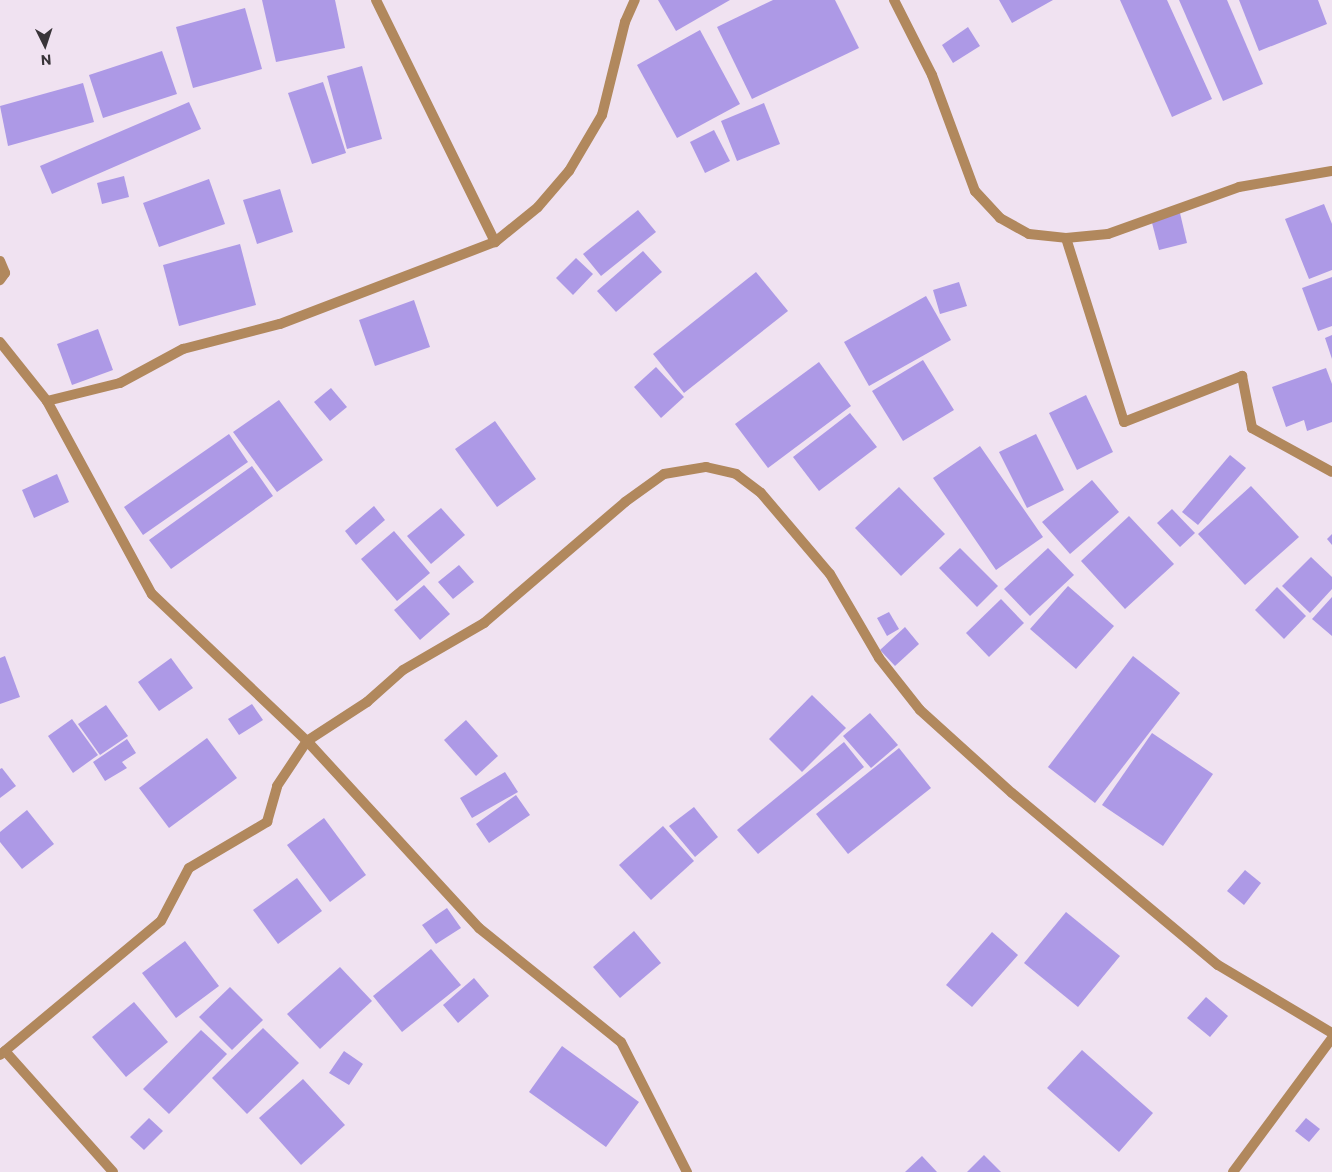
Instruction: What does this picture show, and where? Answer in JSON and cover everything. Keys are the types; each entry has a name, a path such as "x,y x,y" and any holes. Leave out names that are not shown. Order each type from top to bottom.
{"street":[{"path":"376,0 494,242"},
{"path":"46,401 120,383 183,349 280,324 494,242 538,207 557,186 602,115 625,22 636,0"},
{"path":"894,0 932,75 974,191 1000,218 1029,234 1066,238 1108,234 1239,187 1332,171"},
{"path":"1066,238 1124,422 1242,376 1252,428 1332,472"},
{"path":"0,261 5,273 0,280"},
{"path":"0,342 46,401 152,594 307,741 479,928 621,1042 687,1172"},
{"path":"113,1172 3,1053 161,921 189,868 267,822 277,786 307,741 367,702 403,670 484,623 625,502 664,474 706,466 736,474 762,493 830,574 879,658 920,710 1218,965 1332,1033"},
{"path":"1233,1172 1332,1038"}],"building":[{"path":"262,0 335,0 345,48 276,62"},
{"path":"658,0 730,0 676,31"},
{"path":"773,0 835,0 859,48 752,99 717,27"},
{"path":"999,0 1053,0 1012,23"},
{"path":"1120,0 1167,0 1212,99 1172,117"},
{"path":"1179,0 1227,0 1263,84 1223,101"},
{"path":"1239,0 1318,0 1327,24 1259,51"},
{"path":"245,8 262,69 193,88 176,27"},
{"path":"968,27 980,46 953,63 942,45"},
{"path":"700,30 740,104 677,138 637,65"},
{"path":"162,51 177,94 103,118 89,75"},
{"path":"362,66 382,139 347,149 327,76"},
{"path":"323,82 346,153 312,164 288,93"},
{"path":"83,83 94,122 8,146 0,106"},
{"path":"189,102 201,129 52,194 40,166"},
{"path":"764,103 780,144 737,161 721,121"},
{"path":"714,130 730,161 705,173 690,142"},
{"path":"124,176 129,197 102,204 97,183"},
{"path":"209,179 225,224 159,247 143,203"},
{"path":"280,189 293,232 257,244 243,200"},
{"path":"1324,204 1332,224 1332,270 1309,279 1285,219"},
{"path":"638,210 656,232 601,276 583,254"},
{"path":"1180,213 1187,243 1159,250 1151,219"},
{"path":"240,244 256,305 179,326 163,265"},
{"path":"643,251 662,272 616,312 597,291"},
{"path":"576,258 593,274 573,295 556,278"},
{"path":"756,272 788,311 684,393 653,354"},
{"path":"1332,277 1332,326 1318,331 1302,288"},
{"path":"959,282 967,306 940,314 933,290"},
{"path":"926,296 951,340 869,386 844,342"},
{"path":"414,300 430,347 375,366 359,320"},
{"path":"98,329 113,370 72,385 57,344"},
{"path":"1332,335 1332,359 1325,338"},
{"path":"923,360 954,410 903,441 872,391"},
{"path":"819,362 851,406 768,468 735,424"},
{"path":"656,367 684,397 661,418 634,387"},
{"path":"1326,368 1332,384 1332,422 1307,431 1304,420 1286,427 1272,387"},
{"path":"331,388 347,407 330,421 314,402"},
{"path":"1086,395 1113,452 1077,470 1049,413"},
{"path":"279,400 323,460 277,492 233,432"},
{"path":"850,413 877,447 819,491 793,457"},
{"path":"495,421 536,479 497,507 455,449"},
{"path":"229,434 248,462 143,535 124,507"},
{"path":"1036,434 1064,490 1027,508 999,452"},
{"path":"980,446 1043,537 996,570 933,478"},
{"path":"1230,455 1246,468 1198,525 1182,512"},
{"path":"252,466 273,496 171,569 149,540"},
{"path":"57,474 69,502 34,518 22,490"},
{"path":"1092,480 1119,512 1070,554 1042,522"},
{"path":"1251,486 1299,537 1245,585 1198,534"},
{"path":"899,487 945,534 901,576 855,528"},
{"path":"374,506 385,520 356,545 345,531"},
{"path":"441,508 465,535 431,564 407,536"},
{"path":"1172,509 1195,533 1180,547 1157,523"},
{"path":"1129,516 1174,564 1125,609 1081,561"},
{"path":"394,531 430,573 397,601 361,559"},
{"path":"1332,534 1332,545 1327,539"},
{"path":"960,548 998,586 977,607 939,568"},
{"path":"1048,548 1074,575 1030,616 1004,589"},
{"path":"1311,557 1332,577 1332,589 1310,613 1282,586"},
{"path":"459,565 474,582 453,599 438,582"},
{"path":"424,585 450,614 420,640 394,610"},
{"path":"1068,586 1114,626 1076,669 1030,629"},
{"path":"1277,587 1306,616 1284,639 1255,610"},
{"path":"1332,597 1332,636 1312,619"},
{"path":"1001,599 1024,623 989,657 966,633"},
{"path":"889,612 899,629 887,636 877,618"},
{"path":"905,627 919,644 895,666 880,650"},
{"path":"5,656 20,697 0,704 0,658"},
{"path":"1133,656 1180,693 1095,803 1048,767"},
{"path":"171,658 193,688 159,711 138,682"},
{"path":"812,695 846,728 802,772 769,739"},
{"path":"252,704 263,720 239,735 228,719"},
{"path":"106,705 128,736 100,755 78,724"},
{"path":"870,713 898,745 871,768 843,736"},
{"path":"72,719 98,755 73,773 48,736"},
{"path":"466,720 498,756 476,776 444,740"},
{"path":"1152,733 1213,774 1163,846 1102,805"},
{"path":"207,738 237,778 169,828 139,788"},
{"path":"127,739 136,753 122,762 127,768 105,781 93,762"},
{"path":"844,742 864,767 758,854 737,830"},
{"path":"899,748 931,788 848,854 816,814"},
{"path":"2,768 16,786 0,798 0,769"},
{"path":"505,772 518,792 472,818 460,798"},
{"path":"516,795 530,815 489,843 476,824"},
{"path":"694,807 718,837 695,857 669,826"},
{"path":"27,810 54,844 22,869 0,842 0,832"},
{"path":"324,818 366,875 330,902 287,845"},
{"path":"663,826 694,861 651,900 619,865"},
{"path":"1245,870 1261,883 1244,905 1227,891"},
{"path":"297,878 322,911 278,944 253,910"},
{"path":"447,908 461,928 436,944 422,925"},
{"path":"1066,912 1120,956 1078,1007 1024,963"},
{"path":"634,931 661,963 620,998 593,967"},
{"path":"992,932 1018,955 972,1007 946,985"},
{"path":"185,941 219,986 176,1018 142,973"},
{"path":"431,949 461,985 402,1032 373,996"},
{"path":"340,967 372,1001 320,1049 287,1014"},
{"path":"474,978 489,996 458,1023 443,1005"},
{"path":"230,987 263,1020 232,1050 199,1017"},
{"path":"1206,997 1228,1016 1210,1037 1187,1018"},
{"path":"134,1002 168,1042 126,1077 92,1037"},
{"path":"263,1028 299,1063 247,1114 212,1078"},
{"path":"201,1030 227,1054 169,1114 143,1089"},
{"path":"562,1046 639,1102 606,1147 529,1092"},
{"path":"1082,1050 1153,1113 1119,1152 1047,1088"},
{"path":"344,1051 363,1064 349,1085 329,1073"},
{"path":"303,1079 345,1125 301,1165 259,1118"},
{"path":"149,1118 163,1131 144,1150 130,1137"},
{"path":"1306,1118 1320,1129 1309,1142 1295,1131"},
{"path":"984,1155 1001,1172 967,1172"},
{"path":"922,1156 937,1172 905,1172"}]}
